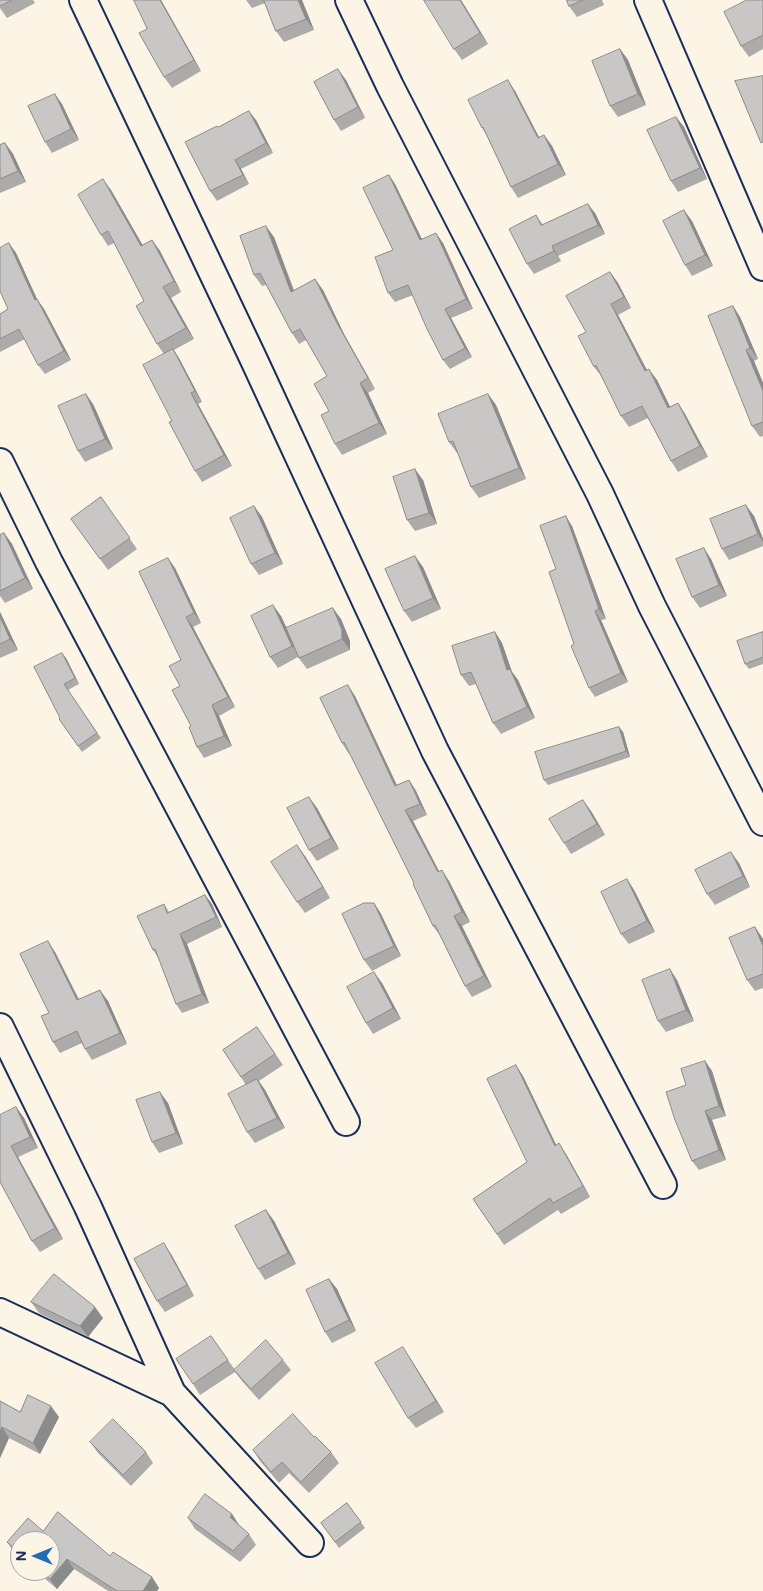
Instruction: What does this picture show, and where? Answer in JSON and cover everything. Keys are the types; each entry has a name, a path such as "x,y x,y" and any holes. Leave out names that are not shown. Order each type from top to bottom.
{"street":[{"path":"83,0 254,360 435,751 662,1184"},
{"path":"349,0 390,86 600,494 652,606 763,822"},
{"path":"648,0 763,267"},
{"path":"0,462 49,562 346,1122"},
{"path":"0,1027 88,1207 172,1392 310,1543"},
{"path":"0,1312 172,1392"}],"building":[{"path":"0,0 12,0 0,6"},
{"path":"134,0 160,0 194,60 164,77 139,33 147,29"},
{"path":"264,0 298,0 306,19 276,31"},
{"path":"424,0 460,0 480,33 454,49"},
{"path":"567,0 583,0 569,6"},
{"path":"747,0 763,0 763,35 741,46 724,12"},
{"path":"620,49 638,94 610,106 592,61"},
{"path":"338,69 358,107 334,120 314,82"},
{"path":"763,76 763,142 761,143 735,81"},
{"path":"508,80 538,138 544,135 558,164 511,187 468,100"},
{"path":"55,94 71,129 45,142 28,106"},
{"path":"249,111 266,143 235,160 243,175 210,191 185,142"},
{"path":"676,117 700,168 671,181 647,130"},
{"path":"5,143 18,171 0,179 0,145"},
{"path":"389,175 420,240 436,233 466,299 445,309 465,348 443,360 408,285 388,293 375,257 393,250 363,188"},
{"path":"103,179 141,246 152,240 174,281 163,287 186,328 157,344 136,306 144,301 108,231 101,235 78,195"},
{"path":"588,204 598,225 552,246 554,251 527,264 509,229 536,215 541,225"},
{"path":"684,210 705,255 685,265 663,221"},
{"path":"266,226 291,292 315,279 368,378 360,383 379,423 335,444 321,415 329,411 314,384 327,376 300,329 292,333 260,273 254,275 240,236"},
{"path":"9,243 35,300 37,299 64,351 38,365 19,329 0,339 0,314 8,309 0,291 0,248"},
{"path":"610,272 624,297 611,304 645,371 649,369 668,408 678,403 700,446 671,461 642,406 621,416 596,365 594,367 578,336 586,332 566,296"},
{"path":"733,306 750,348 746,350 763,391 763,422 752,426 708,316"},
{"path":"173,349 195,391 191,393 224,455 195,471 169,422 172,421 143,365"},
{"path":"86,394 105,439 78,451 58,406"},
{"path":"488,394 519,468 471,487 453,441 449,442 438,414"},
{"path":"415,469 429,513 407,520 393,477"},
{"path":"101,497 130,538 100,559 71,519"},
{"path":"746,505 758,534 722,549 710,519"},
{"path":"254,506 275,553 251,564 230,518"},
{"path":"566,516 599,609 595,611 621,673 589,688 571,646 574,644 549,572 556,569 540,526"},
{"path":"4,533 25,578 0,591 0,535"},
{"path":"704,548 719,585 692,597 676,559"},
{"path":"415,556 433,598 404,611 385,569"},
{"path":"168,558 194,613 186,617 228,697 212,705 224,736 197,747 189,727 191,726 172,690 180,686 169,666 181,660 139,572"},
{"path":"273,605 292,646 270,657 251,616"},
{"path":"333,608 342,630 342,639 299,658 286,628"},
{"path":"0,617 10,639 0,644"},
{"path":"495,632 507,670 510,669 527,707 493,723 471,672 461,675 452,646"},
{"path":"763,632 763,657 745,664 737,641"},
{"path":"62,653 75,678 64,684 97,733 78,746 59,719 34,667"},
{"path":"348,685 395,786 409,780 420,804 405,810 438,872 442,870 462,912 454,916 484,976 465,986 435,925 433,926 414,883 344,742 342,743 320,698"},
{"path":"619,727 626,751 544,780 535,752"},
{"path":"309,797 331,838 309,850 287,808"},
{"path":"583,800 597,824 564,843 549,819"},
{"path":"297,845 323,887 297,902 271,862"},
{"path":"731,852 743,876 707,894 695,870"},
{"path":"627,879 647,921 621,934 601,892"},
{"path":"205,895 216,917 180,934 202,994 176,1004 155,949 153,950 137,916 164,904 167,913"},
{"path":"364,903 374,903 394,946 364,960 342,914"},
{"path":"755,927 763,946 763,974 747,980 729,938"},
{"path":"48,941 77,1000 100,990 120,1033 85,1049 77,1031 53,1042 41,1016 49,1013 20,954"},
{"path":"670,969 686,1010 658,1021 642,980"},
{"path":"374,972 393,1008 366,1023 347,987"},
{"path":"257,1027 275,1054 241,1077 223,1050"},
{"path":"705,1061 719,1106 705,1111 719,1150 692,1161 666,1092 686,1085 681,1069"},
{"path":"516,1065 555,1146 559,1143 583,1186 553,1203 550,1198 497,1234 473,1199 527,1162 487,1079"},
{"path":"257,1079 277,1118 247,1132 228,1094"},
{"path":"160,1092 176,1133 152,1142 136,1100"},
{"path":"16,1107 30,1137 11,1146 55,1228 32,1241 0,1182 0,1115"},
{"path":"266,1210 288,1253 258,1269 235,1226"},
{"path":"164,1243 187,1285 157,1301 134,1259"},
{"path":"54,1274 95,1307 80,1326 31,1302"},
{"path":"329,1279 349,1320 325,1332 306,1290"},
{"path":"211,1336 228,1360 193,1384 176,1359"},
{"path":"266,1340 283,1360 251,1389 234,1370"},
{"path":"403,1347 436,1401 408,1418 375,1363"},
{"path":"28,1395 51,1406 33,1443 2,1427 0,1431 0,1401 20,1412"},
{"path":"293,1414 331,1452 301,1482 282,1462 271,1472 253,1450"},
{"path":"113,1419 146,1452 123,1475 90,1442"},
{"path":"205,1494 232,1514 230,1517 249,1534 233,1551 188,1518"},
{"path":"347,1503 361,1522 335,1542 321,1523"},
{"path":"58,1512 110,1556 113,1552 152,1577 143,1591 117,1591 67,1559 60,1567 60,1531 43,1531"},
{"path":"28,1518 43,1531 17,1531"}]}
